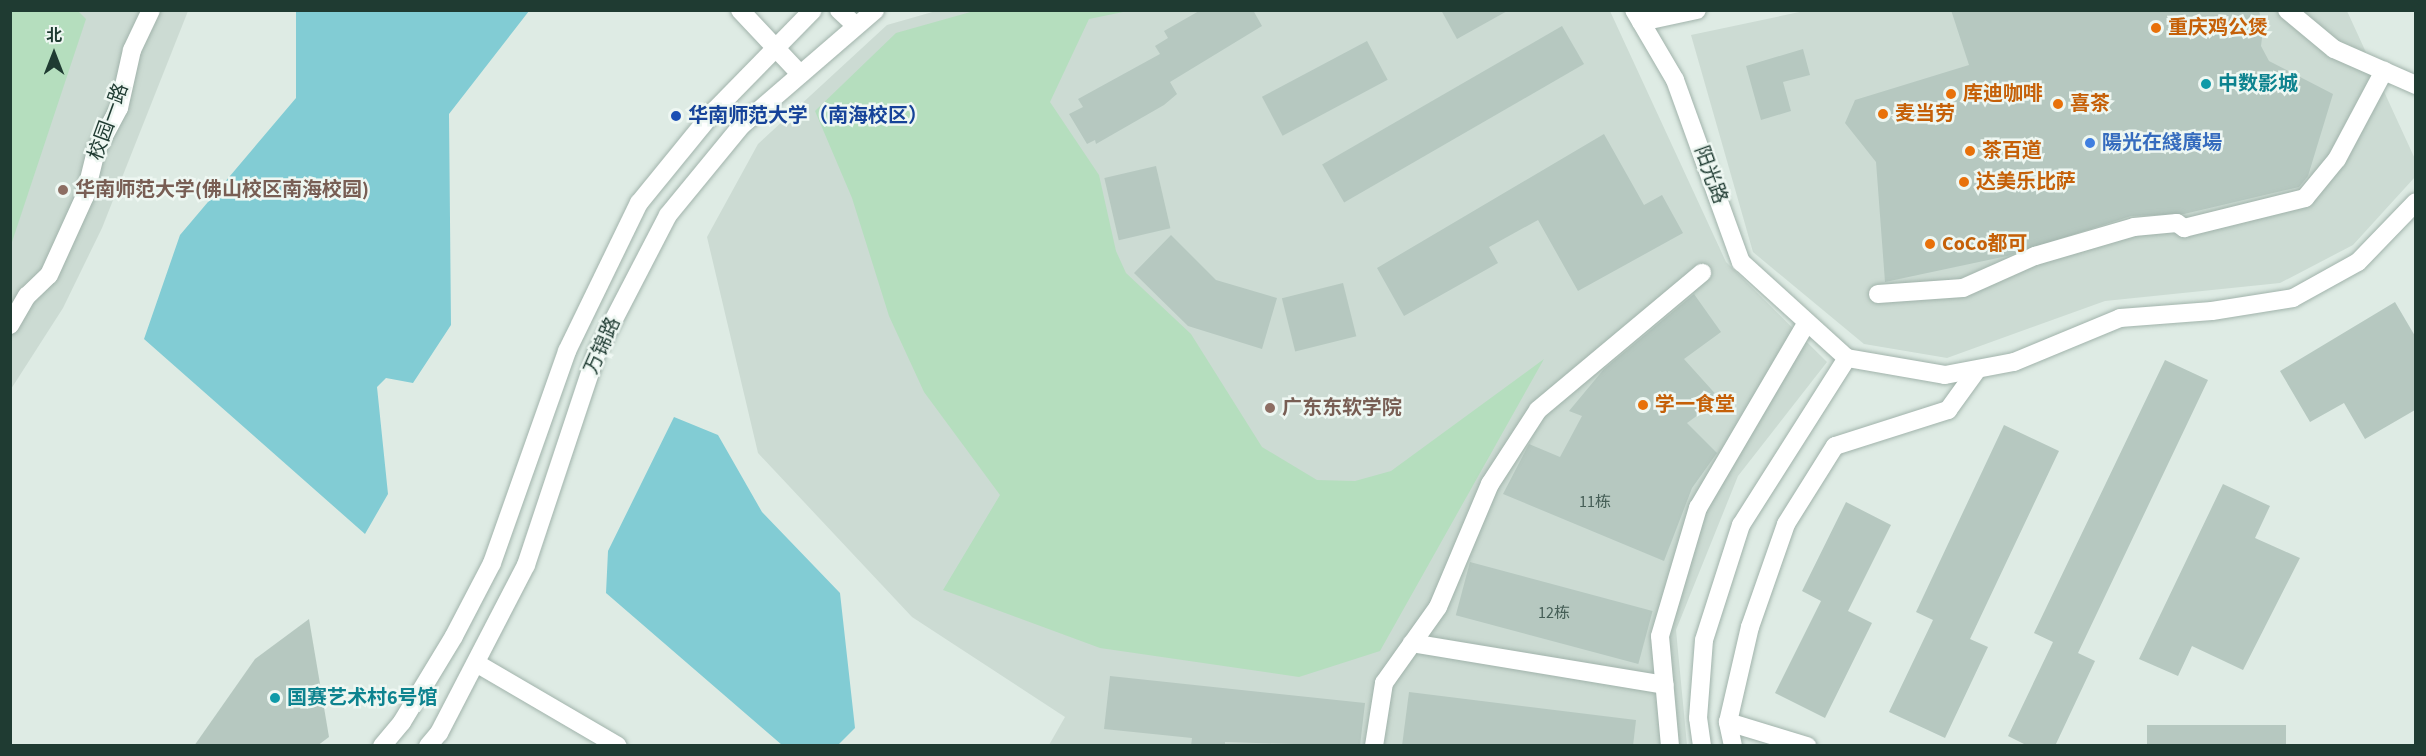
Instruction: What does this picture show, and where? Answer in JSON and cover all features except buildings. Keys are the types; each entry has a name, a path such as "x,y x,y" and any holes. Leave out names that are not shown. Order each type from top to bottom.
{"street":[{"name":"校园一路","path":"10,324 27,297 49,275 85,196 96,151 119,108 132,50 151,10"},
{"path":"740,10 800,74"},
{"name":"万锦路","path":"382,746 402,722 454,636 492,563 567,351 639,203 714,111 813,10"},
{"path":"839,10 855,26"},
{"name":"万锦路","path":"428,746 439,733 526,565 597,352 668,215 742,125 875,10"},
{"path":"1637,16 1697,10"},
{"path":"2287,10 2334,49 2415,85"},
{"name":"阳光路","path":"1637,16 1675,80 1741,262 1806,324 1847,358"},
{"path":"1878,294 1963,288 2035,256 2134,227 2177,223 2184,228 2305,198 2337,159 2384,71"},
{"path":"1702,746 1698,718 1704,640 1741,525 1847,358 1945,375 2014,362 2120,318 2212,311 2293,298 2358,262 2415,202"},
{"path":"1374,746 1384,683 1438,607 1490,484 1538,410 1702,273"},
{"path":"1670,746 1660,636 1698,508 1806,324"},
{"path":"1733,746 1728,722 1750,627 1786,524 1835,446 1948,410 1977,370"},
{"path":"1412,643 1665,685"},
{"path":"476,663 618,746"},
{"path":"1728,722 1807,746"}],"shaded area":[{"path":"1809,10 2347,11 2415,159 2415,177 2353,245 2280,283 2105,301 1947,358 1864,344 1753,252 1691,35"},
{"name":"华南师范大学(佛山校区南海校园)","path":"11,11 188,11 102,228 63,308 11,389"},
{"name":"广东东软学院","path":"936,11 1610,11 1726,262 1827,362 1738,476 1676,630 1687,745 1049,745 1065,717 912,617 758,453 707,237 758,144 887,25"}],"green space":[{"path":"11,10 78,11 86,19 11,245"},
{"path":"974,11 1128,11 1089,19 1050,102 1099,175 1116,251 1126,273 1191,334 1262,447 1317,480 1355,481 1391,471 1544,359 1380,651 1299,677 1100,648 943,590 1000,495 924,392 889,316 852,198 815,111 896,33"}],"water":[{"path":"296,11 529,11 449,114 451,325 413,383 386,378 377,387 388,494 365,534 144,339 180,235 296,98"},
{"path":"674,417 718,435 762,512 840,593 855,728 838,745 782,745 606,593 608,551"}],"place":[{"name":"重庆鸡公煲","path":"2156,28"},
{"name":"中数影城","path":"2206,84"},
{"name":"库迪咖啡","path":"1951,94"},
{"name":"喜茶","path":"2058,104"},
{"name":"麦当劳","path":"1883,114"},
{"name":"华南师范大学（南海校区）","path":"676,116"},
{"name":"陽光在綫廣場","path":"2090,143"},
{"name":"茶百道","path":"1970,151"},
{"name":"达美乐比萨","path":"1964,182"},
{"name":"华南师范大学(佛山校区南海校园)","path":"63,190"},
{"name":"CoCo都可","path":"1930,244"},
{"name":"学一食堂","path":"1643,405"},
{"name":"广东东软学院","path":"1270,408"},
{"name":"国赛艺术村6号馆","path":"275,698"}]}
